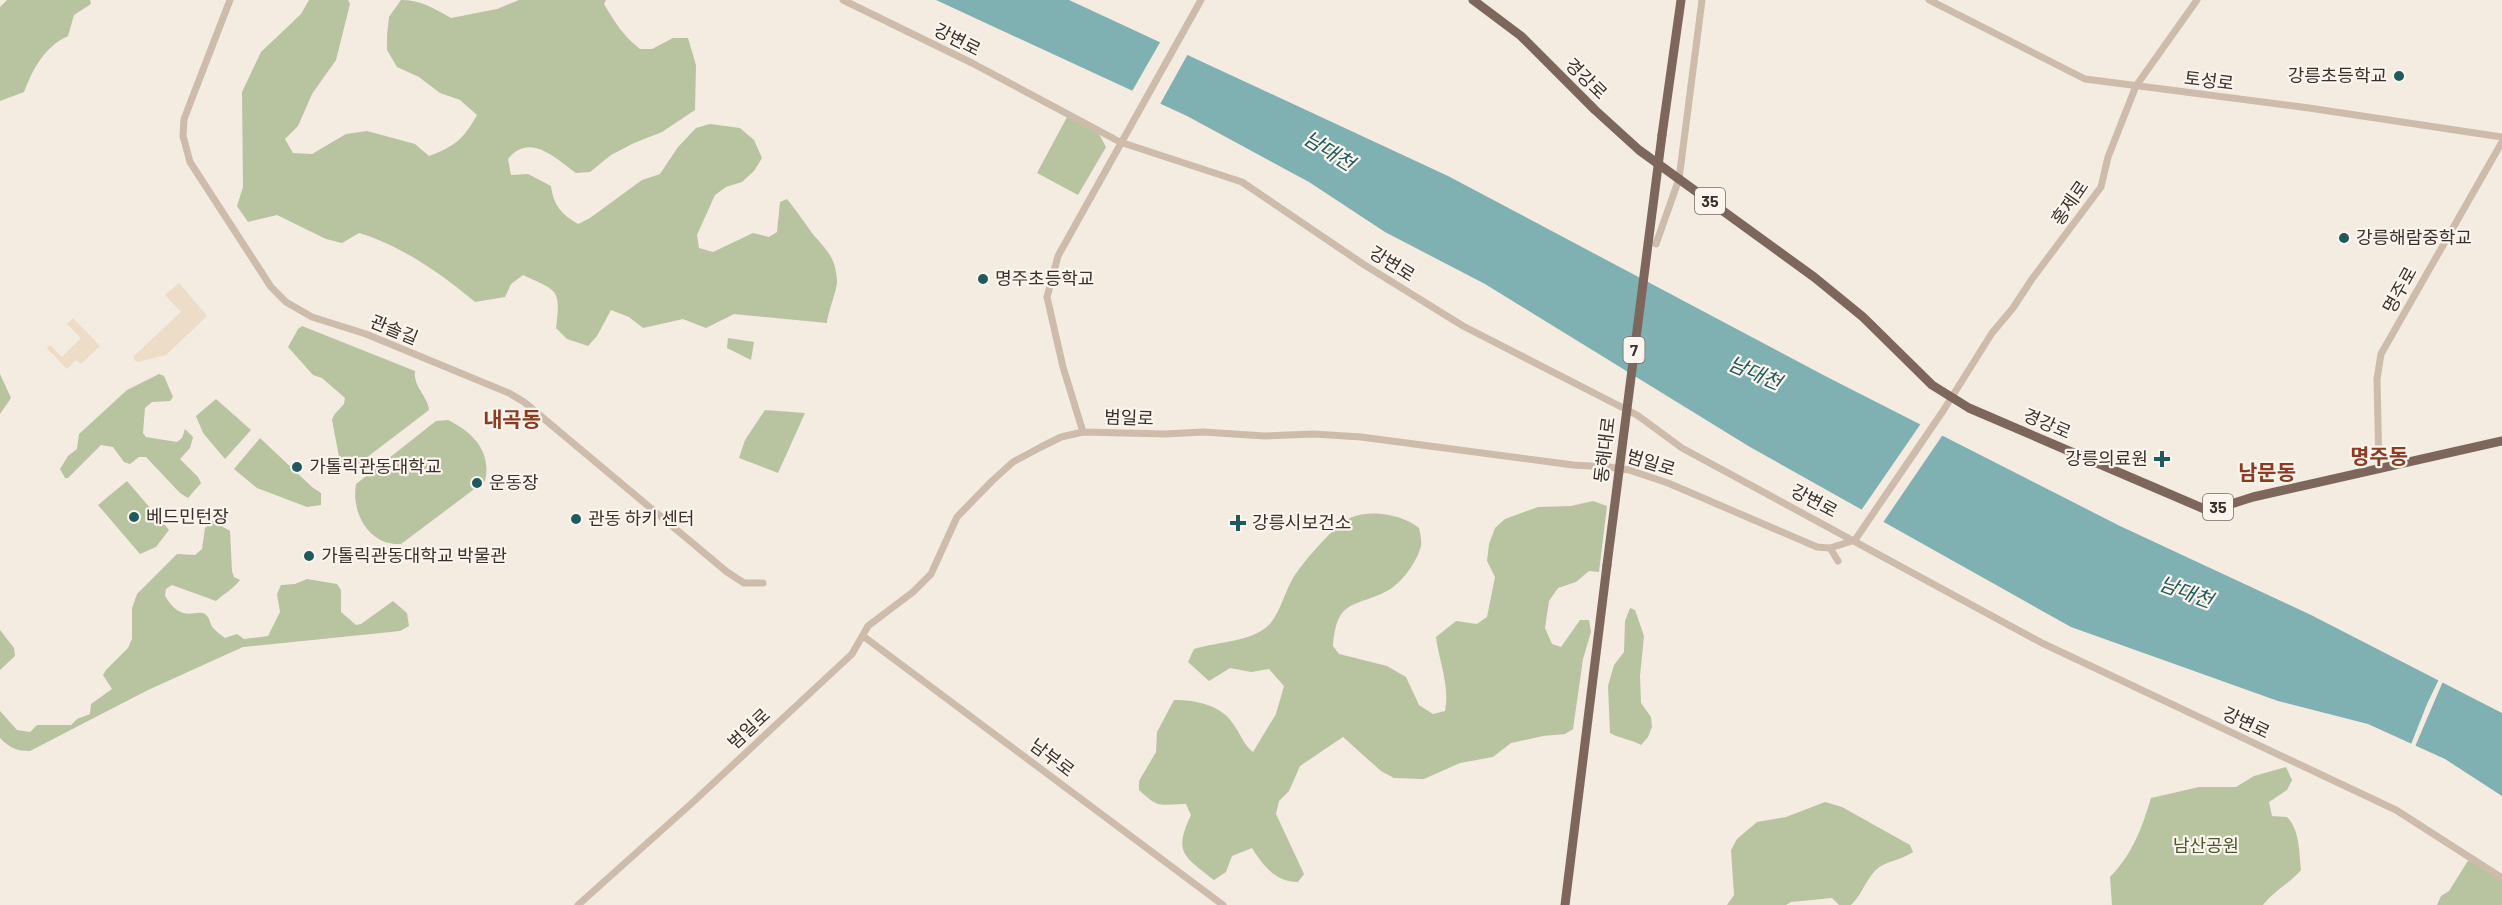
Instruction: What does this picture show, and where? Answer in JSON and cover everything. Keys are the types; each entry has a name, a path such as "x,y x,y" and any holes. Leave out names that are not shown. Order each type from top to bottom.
{"main road":[{"name":"경강로","path":"1473,0 1517,32 1603,118 1639,150 1814,277 1863,316 1932,385 1950,398 2209,511 2253,497 2502,441"},
{"name":"동해대로","path":"1565,905 1681,0"}],"street":[{"name":"관솔길","path":"230,0 184,119 183,136 190,162 271,287 298,311 328,323 366,333 516,398 735,578 744,583 763,584"},
{"name":"강변로","path":"843,0 972,63 1120,142 1242,182 1362,264 1463,326 1637,415 1682,448 1856,538 1887,561 2042,643 2396,810 2502,878"},
{"path":"1083,432 1062,368 1047,297 1058,256 1120,142 1202,0"},
{"path":"1656,244 1679,179 1702,0"},
{"name":"토성로","path":"1929,0 2085,79 2308,108 2502,137"},
{"name":"홍제로","path":"1856,538 1943,411 1992,333 2013,308 2101,187 2108,157 2136,86 2197,0"},
{"name":"명주로","path":"2379,469 2377,379 2381,354 2502,142"},
{"name":"범일로","path":"578,905 625,865 852,654 868,626 922,585 938,562 957,517 992,481 1013,462 1061,437 1083,432 1326,435 1573,465 1609,467 1629,470 1668,483 1817,547 1830,548"},
{"path":"1838,561 1830,548 1856,538"},
{"name":"남부로","path":"863,636 1223,905"}],"green space":[{"path":"7,0 90,0 91,4 74,15 68,36 46,52 31,75 24,92 0,101 0,7"},
{"path":"309,0 348,0 350,4 336,60 312,94 298,126 285,139 293,153 312,154 346,134 367,131 415,144 429,156 446,149 467,131 477,115 460,100 440,93 419,77 397,67 387,50 389,17 401,0 421,3 451,18 497,9 519,0 606,0 604,4 616,23 640,49 652,49 673,38 688,38 696,65 695,110 662,132 611,155 590,172 576,173 542,150 525,148 516,151 508,159 511,175 528,174 551,186 559,209 578,224 590,218 642,180 660,174 678,147 696,128 710,124 740,128 754,140 762,158 754,171 742,182 726,187 715,195 697,235 699,248 713,252 753,233 769,237 777,232 780,202 787,199 826,250 835,266 837,286 827,323 734,314 706,328 683,319 643,328 629,317 611,310 597,336 588,346 567,339 556,328 558,306 554,293 544,285 523,275 511,284 505,297 475,302 420,262 374,238 359,233 342,243 326,239 277,215 248,222 237,206 243,187 242,92 261,52 301,14"},
{"path":"1067,117 1099,134 1106,147 1078,195 1037,173"},
{"path":"302,326 415,371 416,382 428,405 429,410 349,471 341,467 332,420 344,404 345,398 322,378 313,375 288,347"},
{"path":"728,338 754,342 751,360 727,348"},
{"path":"0,374 11,398 0,414"},
{"path":"159,374 164,376 173,397 170,401 152,402 145,408 143,433 146,437 177,442 182,438 185,429 193,437 190,448 180,459 201,483 188,498 180,493 146,457 139,457 130,464 124,462 113,447 101,445 68,478 65,478 60,469 68,456 77,449 79,434 127,390"},
{"path":"216,399 251,430 225,459 203,433 196,416"},
{"path":"765,410 805,413 778,473 739,458 745,440"},
{"path":"448,420 473,437 479,444 486,461 485,481 401,544 380,540 371,534 360,516 356,506 356,484 436,421"},
{"path":"260,438 321,493 321,505 307,507 257,488 234,469"},
{"name":"베드민턴장","path":"127,481 169,530 156,547 140,554 98,505"},
{"path":"1593,501 1607,506 1599,572 1589,571 1576,582 1558,588 1549,601 1545,628 1552,644 1561,647 1580,620 1589,620 1591,632 1583,659 1573,729 1565,734 1511,743 1493,757 1460,763 1424,779 1394,778 1381,771 1343,737 1300,766 1289,791 1279,801 1276,814 1304,874 1298,882 1276,876 1265,866 1252,848 1232,856 1226,872 1214,880 1189,859 1182,846 1191,815 1186,804 1156,803 1139,790 1139,781 1156,752 1157,732 1174,700 1191,701 1216,708 1229,718 1244,743 1253,752 1276,714 1284,686 1269,669 1251,672 1230,668 1209,681 1188,662 1194,649 1249,637 1269,625 1297,571 1336,528 1350,518 1367,514 1395,516 1419,528 1421,544 1416,559 1408,572 1392,588 1356,603 1343,612 1338,620 1333,646 1339,654 1387,666 1406,677 1419,705 1433,714 1445,711 1445,683 1436,637 1456,621 1477,624 1487,617 1495,577 1487,561 1489,544 1495,528 1505,519 1538,507 1571,506"},
{"path":"213,521 230,531 232,571 234,577 240,580 216,601 172,585 166,589 165,596 172,605 184,613 206,615 213,628 225,638 237,634 244,639 268,636 280,612 277,594 281,585 295,584 307,579 337,584 341,590 341,612 356,625 361,624 393,601 407,613 409,626 400,631 243,647 148,690 30,751 14,748 0,738 0,711 17,730 30,732 37,725 71,725 77,719 90,714 91,704 112,689 103,675 128,648 132,639 132,608 137,594 177,554 195,555 202,549 205,528"},
{"path":"1630,608 1635,610 1644,636 1640,676 1641,703 1651,717 1652,727 1648,737 1641,745 1610,733 1608,686 1614,665 1624,652 1625,621"},
{"path":"0,630 14,648 15,656 0,670"},
{"name":"남산공원","path":"2286,767 2292,780 2287,790 2269,802 2272,816 2287,817 2294,828 2301,870 2263,905 2112,905 2110,877 2118,869 2135,840 2151,798 2199,787 2236,787 2254,776"},
{"path":"1825,802 1842,807 1910,845 1913,852 1876,870 1851,905 1839,905 1832,898 1791,902 1786,905 1727,905 1734,895 1731,850 1737,839 1757,822 1786,817"},
{"path":"2469,859 2502,879 2502,905 2437,905 2441,896 2449,891"}],"shaded area":[{"path":"179,283 207,316 166,355 138,362 134,360 134,356 181,312 165,295"},
{"path":"73,318 100,346 81,364 76,360 67,369 47,348 50,345 62,357 81,338 67,324"}],"water":[{"name":"남대천","path":"936,0 1069,0 1448,176 1829,378 2120,526 2311,615 2502,713 2502,796 2445,759 2368,724 2278,701 2071,627 1750,447 1485,284 1385,232 1309,182 1187,116"}],"pier":[{"path":"1162,39 1189,52 1159,106 1131,93"},
{"path":"1922,422 1944,433 1882,524 1860,512"},
{"path":"2440,677 2444,679 2414,749 2410,747"}],"place":[{"name":"강릉초등학교","path":"2399,76"},
{"name":"강릉해람중학교","path":"2344,238"},
{"name":"명주초등학교","path":"983,279"},
{"name":"강릉의료원","path":"2162,459"},
{"name":"가톨릭관동대학교","path":"297,467"},
{"name":"운동장","path":"477,483"},
{"name":"베드민턴장","path":"134,517"},
{"name":"관동 하키 센터","path":"576,519"},
{"name":"강릉시보건소","path":"1238,523"},
{"name":"가톨릭관동대학교 박물관","path":"309,556"}],"district":[{"name":"내곡동","path":"512,420"},
{"name":"명주동","path":"2379,457"},
{"name":"남문동","path":"2267,473"}]}
